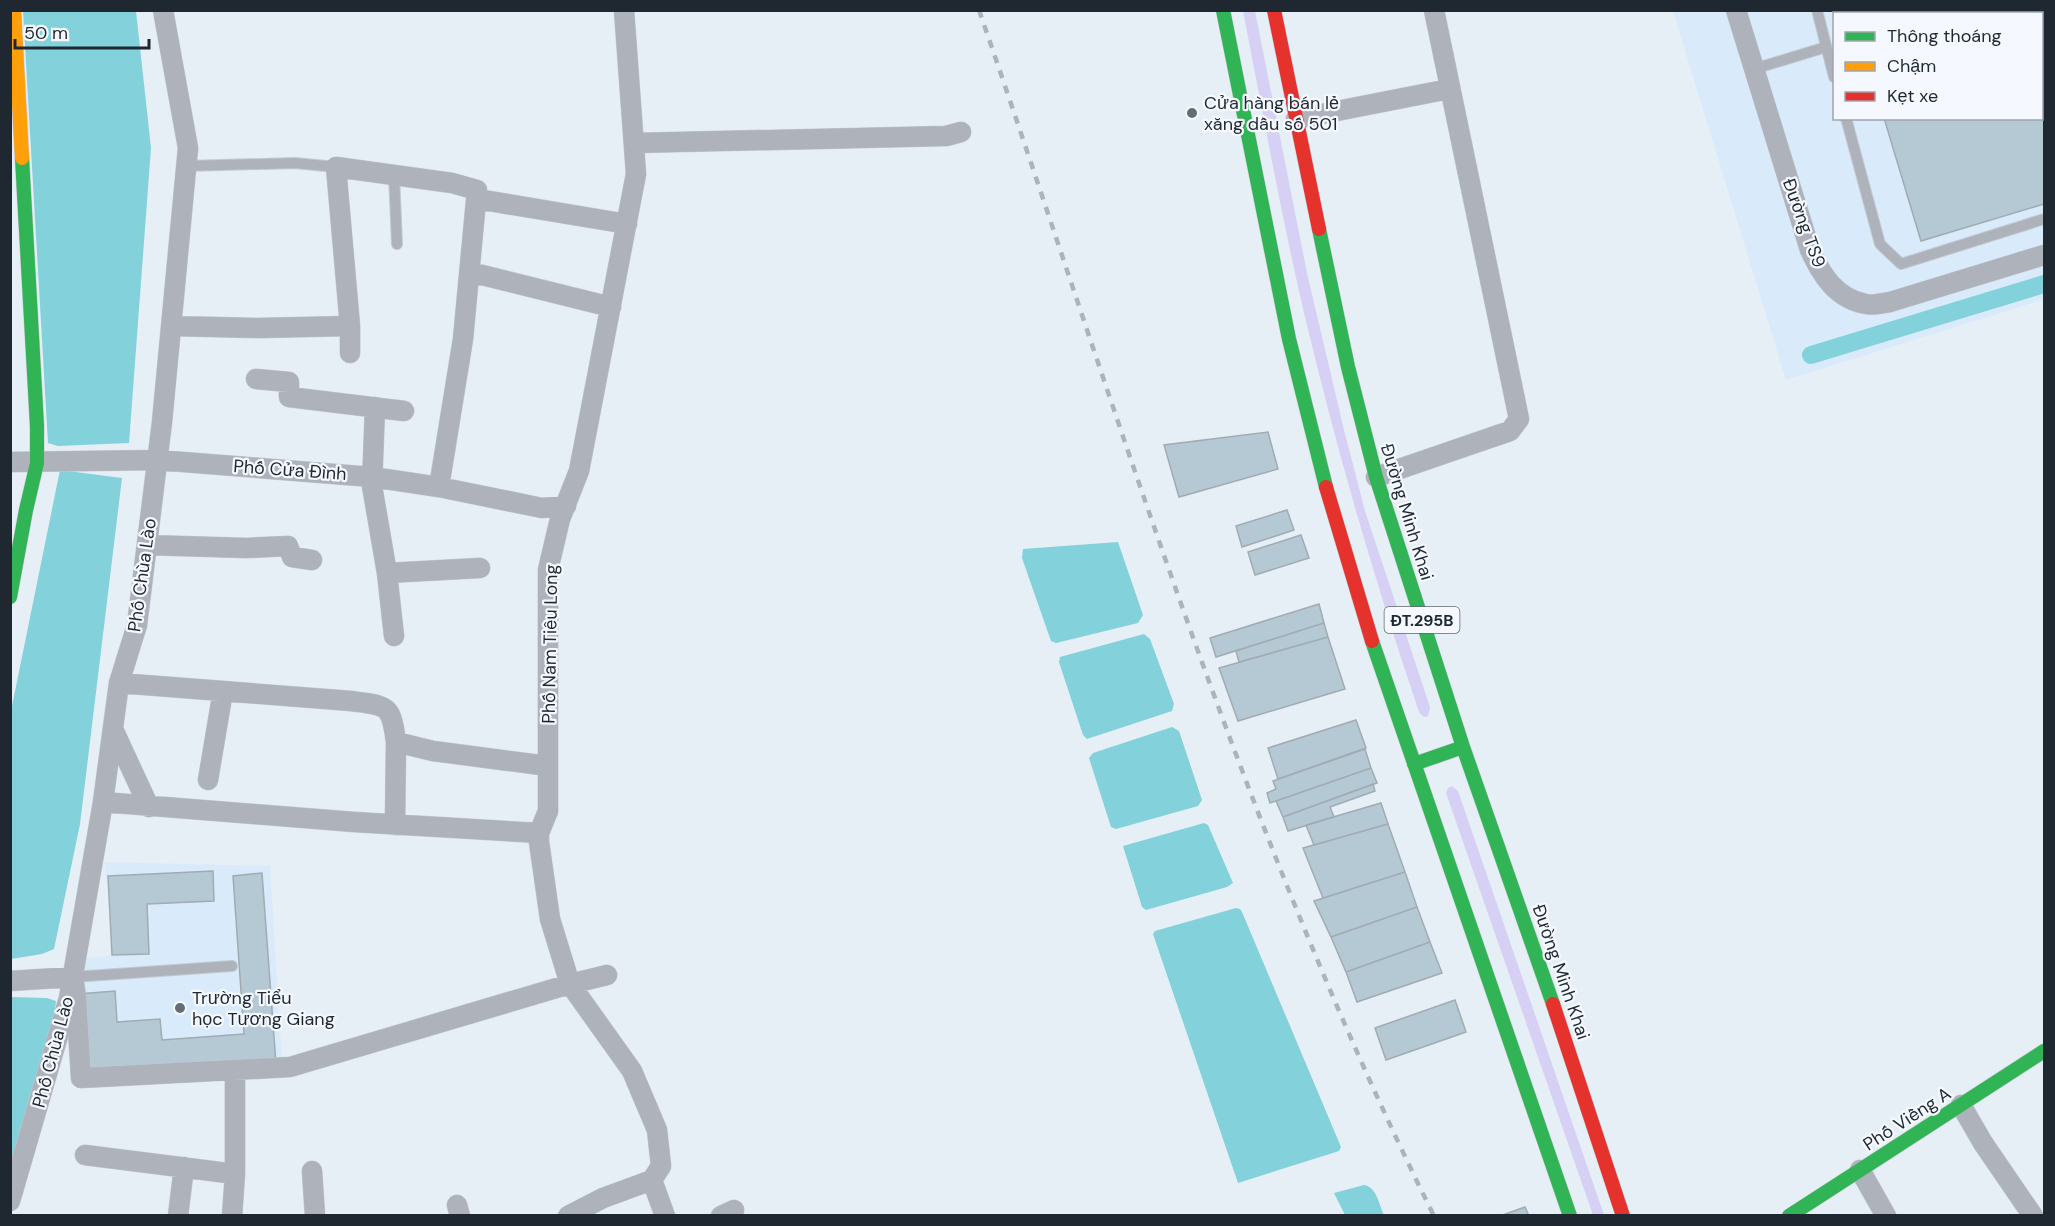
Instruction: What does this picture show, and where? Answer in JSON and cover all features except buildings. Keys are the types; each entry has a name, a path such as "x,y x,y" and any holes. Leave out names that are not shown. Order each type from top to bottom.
{"main road":[{"name":"ĐT.295B","path":"1223,10 1292,360 1339,534 1414,764 1570,1215"},
{"name":"Đường Minh Khai","path":"1274,10 1348,368 1376,477 1464,747 1524,918 1623,1215"},
{"path":"10,597 37,463 37,426 14,95 13,19"},
{"path":"1414,764 1464,747"},
{"name":"Phố Viềng A","path":"1789,1215 1961,1105 2042,1058"}],"street":[{"name":"Phố Chùa Lào","path":"10,1201 57,1044 73,977 104,802 119,682 137,625 158,460 188,148 163,10"},
{"name":"Phố Nam Tiêu Long","path":"624,10 636,174 579,471 560,519 548,570 549,811 539,833 549,911 570,984 632,1071 657,1130 661,1166 652,1180"},
{"path":"1376,477 1510,431 1519,419 1434,10"},
{"name":"Đường TS9","path":"1736,10 1810,249 1820,271 1833,288 1866,304 1890,303 2044,255"},
{"path":"1296,119 1449,89"},
{"path":"634,143 946,136 961,132"},
{"path":"351,353 336,167 452,183 477,189 464,339 439,487"},
{"path":"477,199 627,224"},
{"path":"470,272 611,308"},
{"path":"171,326 259,328 350,326"},
{"path":"256,379 289,382 289,397 404,411"},
{"path":"375,407 372,477 394,636"},
{"name":"Phố Cửa Đình","path":"10,462 158,460 372,477 439,487 542,508 566,506"},
{"path":"147,545 246,548 288,546 292,558 312,560"},
{"path":"387,573 480,568"},
{"path":"119,682 351,701 383,706 389,713 396,742 395,825"},
{"path":"208,780 223,691"},
{"path":"113,729 149,807"},
{"path":"396,742 434,751 548,766"},
{"path":"104,802 395,825 539,833"},
{"path":"10,981 73,977 81,1078 290,1067 607,975"},
{"path":"232,1215 235,1174 235,1071"},
{"path":"1961,1105 1983,1143 2033,1215"},
{"path":"85,1155 235,1174"},
{"path":"178,1215 184,1167"},
{"path":"1860,1170 1886,1215"},
{"path":"312,1171 315,1215"},
{"path":"568,1215 603,1198 652,1180 665,1215"}],"lane":[{"path":"1817,10 1833,73"},
{"path":"1754,69 1826,47"},
{"path":"1847,120 1880,244 1901,264 2044,219"},
{"path":"186,166 295,163 336,167"},
{"path":"394,175 397,244"},
{"path":"73,977 232,966"}],"shaded area":[{"path":"1243,11 1255,11 1307,273 1344,430 1365,511 1430,707 1428,716 1424,717 1419,712 1372,565 1330,417 1288,240"},
{"path":"1673,11 2044,11 2044,299 1786,380"},
{"path":"1452,786 1458,791 1604,1215 1593,1215 1446,793"},
{"name":"Trường Tiểu học Tương Giang","path":"104,862 270,866 282,1064 86,1073 80,959 116,955"}],"water":[{"path":"23,11 136,11 151,148 129,443 58,446 48,443"},
{"path":"60,470 122,478 80,824 54,949 42,954 11,959 11,711"},
{"path":"1118,542 1143,615 1138,623 1056,643 1051,641 1022,558 1023,549"},
{"path":"1144,634 1150,639 1174,704 1172,711 1087,739 1083,735 1059,662 1060,657"},
{"path":"1172,727 1179,731 1202,800 1198,806 1116,829 1111,827 1089,758 1093,753"},
{"path":"1204,823 1208,825 1233,883 1227,887 1146,910 1142,907 1123,846"},
{"path":"1236,908 1242,912 1341,1147 1339,1151 1238,1183 1153,934 1155,931"},
{"path":"11,997 47,998 56,1001 54,1020 11,1178"},
{"path":"1364,1185 1375,1193 1384,1215 1345,1215 1334,1193"}],"waterway":[{"path":"1811,355 2044,284"}],"railway":[{"path":"979,10 1134,468 1243,772 1302,922 1365,1070 1434,1216"}],"traffic: fast":[{"path":"1223,10 1289,339 1326,487"},
{"path":"10,597 37,463 37,426 22,158"},
{"path":"1319,229 1348,367 1376,477 1463,747 1553,1004"},
{"path":"1372,641 1570,1216"},
{"path":"1414,764 1463,747"},
{"path":"1789,1216 2044,1051"}],"traffic: slow":[{"path":"14,10 22,158"}],"traffic: jam":[{"path":"1274,10 1319,229"},
{"path":"1326,487 1372,641"},
{"path":"1553,1004 1623,1216"}],"place":[{"name":"Cửa hàng bán lẻ xăng dầu số 501","path":"1192,113"},
{"name":"Trường Tiểu học Tương Giang","path":"180,1008"}]}
